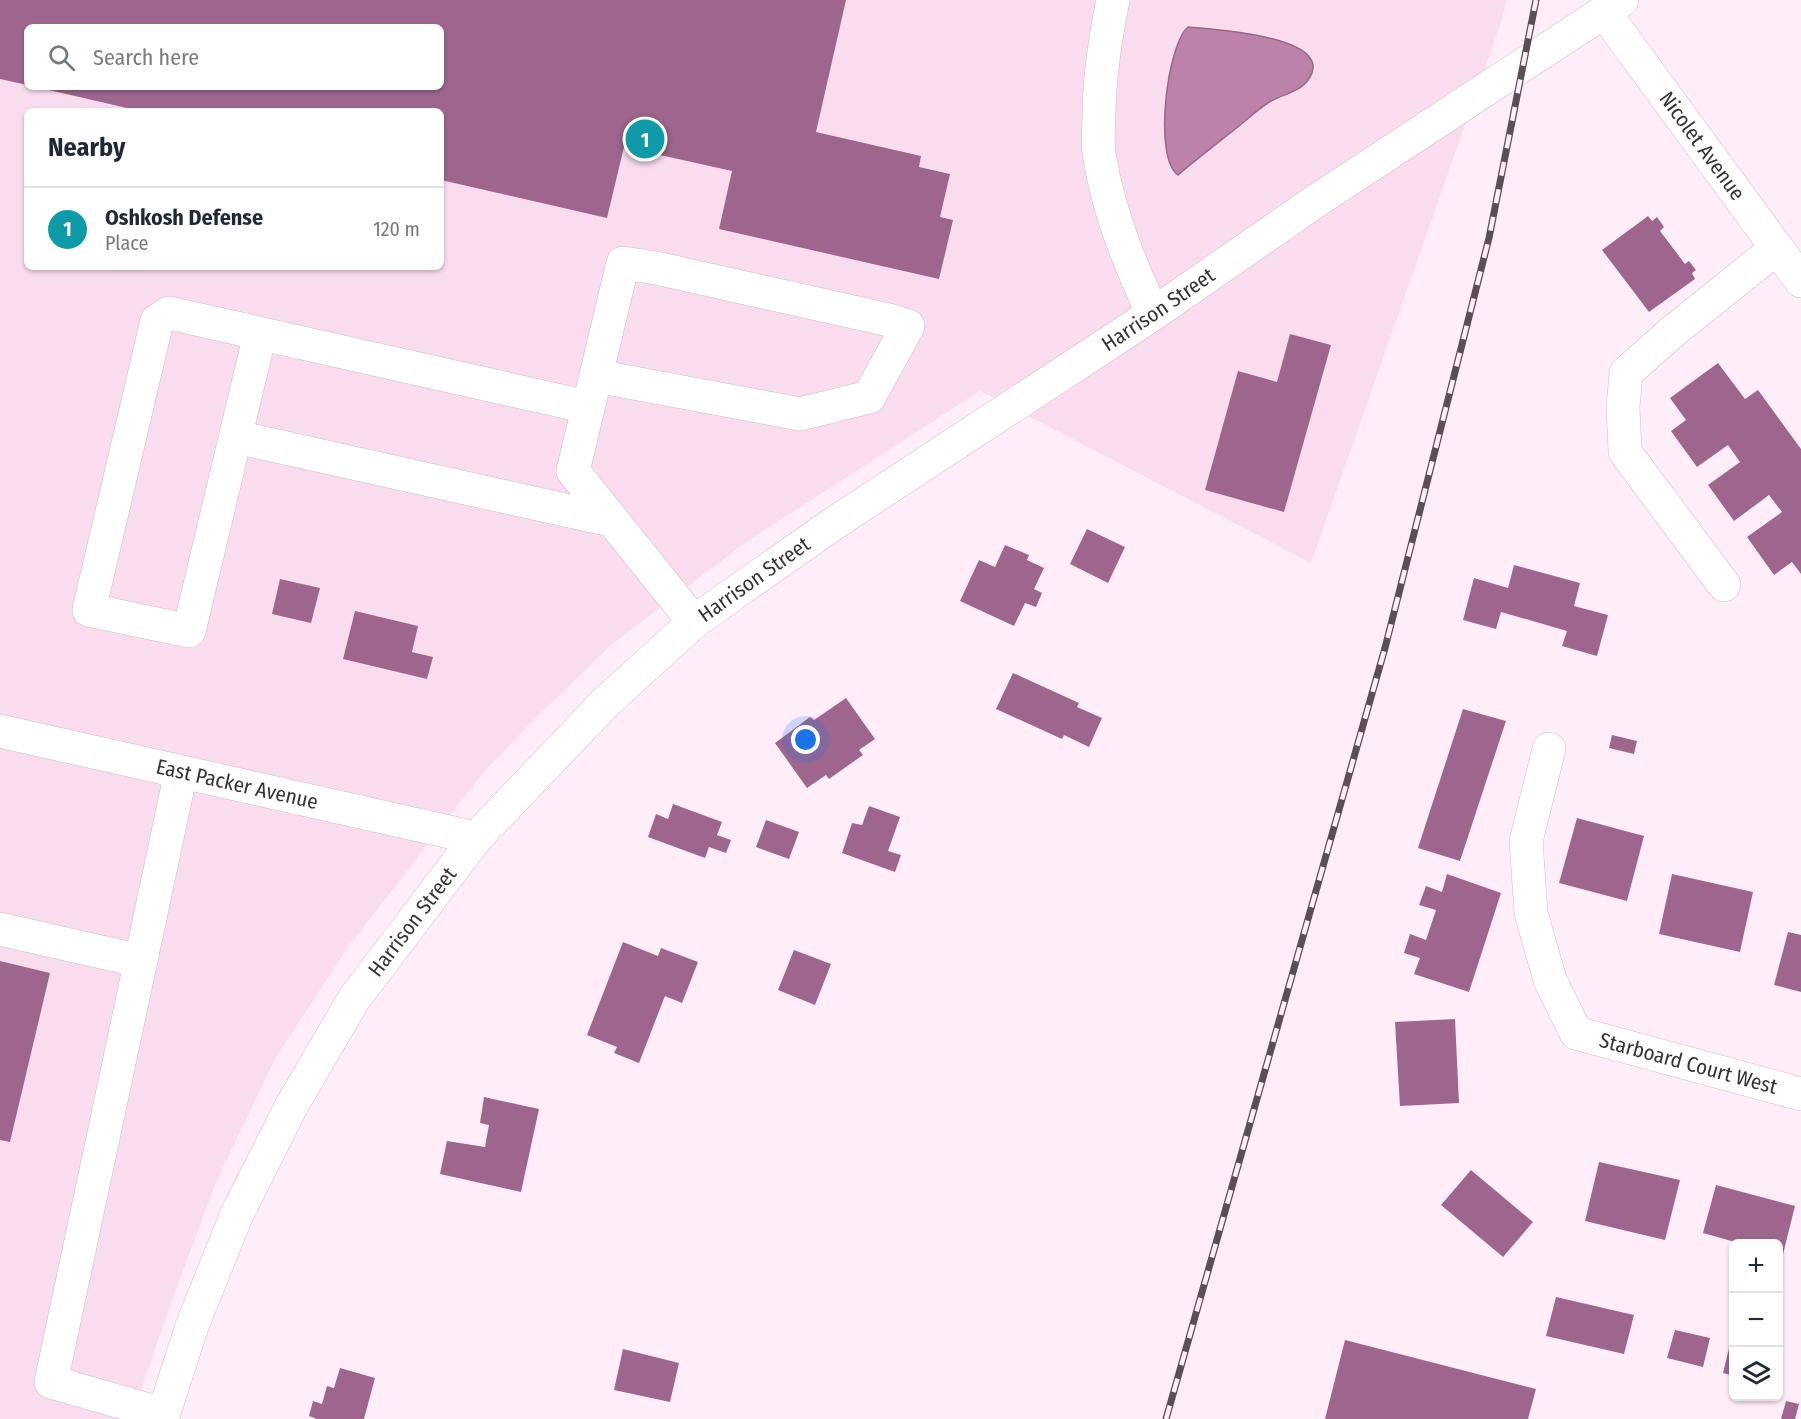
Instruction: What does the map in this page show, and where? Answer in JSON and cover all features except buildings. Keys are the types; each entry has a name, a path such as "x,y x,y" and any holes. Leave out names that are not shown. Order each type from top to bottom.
{"street":[{"path":"1113,0 1102,53 1098,131 1100,159 1110,203 1128,260 1153,314"},
{"name":"Harrison Street","path":"163,1417 192,1326 237,1214 292,1105 354,999 476,838 606,702 694,622 836,522 1153,314 1316,201 1613,6"},
{"name":"Nicolet Avenue","path":"1613,6 1801,281"},
{"path":"1724,585 1625,452 1623,406 1626,373 1671,333 1777,248"},
{"path":"596,376 800,414 869,398 908,326 656,268 623,263 573,471 694,622"},
{"path":"260,334 189,631 89,610 157,321 169,313 588,407"},
{"path":"236,437 610,520"},
{"name":"East Packer Avenue","path":"0,731 476,838"},
{"name":"Starboard Court West","path":"1549,749 1526,841 1531,913 1550,980 1576,1033 1801,1094"},
{"path":"163,1417 51,1382 181,772"},
{"path":"0,929 141,961"}],"shaded area":[{"path":"0,0 1507,0 1501,23 1311,563 980,391 745,543 611,645 531,723 484,772 349,946 276,1057 216,1182 131,1419 0,1419"},
{"path":"1188,27 1244,33 1290,44 1306,53 1313,65 1308,80 1304,84 1264,105 1178,175 1170,164 1166,147 1166,101 1174,55"}],"railway":[{"path":"1166,1419 1385,648 1489,238 1536,0"}],"place":[{"name":"Oshkosh Defense","path":"645,139"}]}
